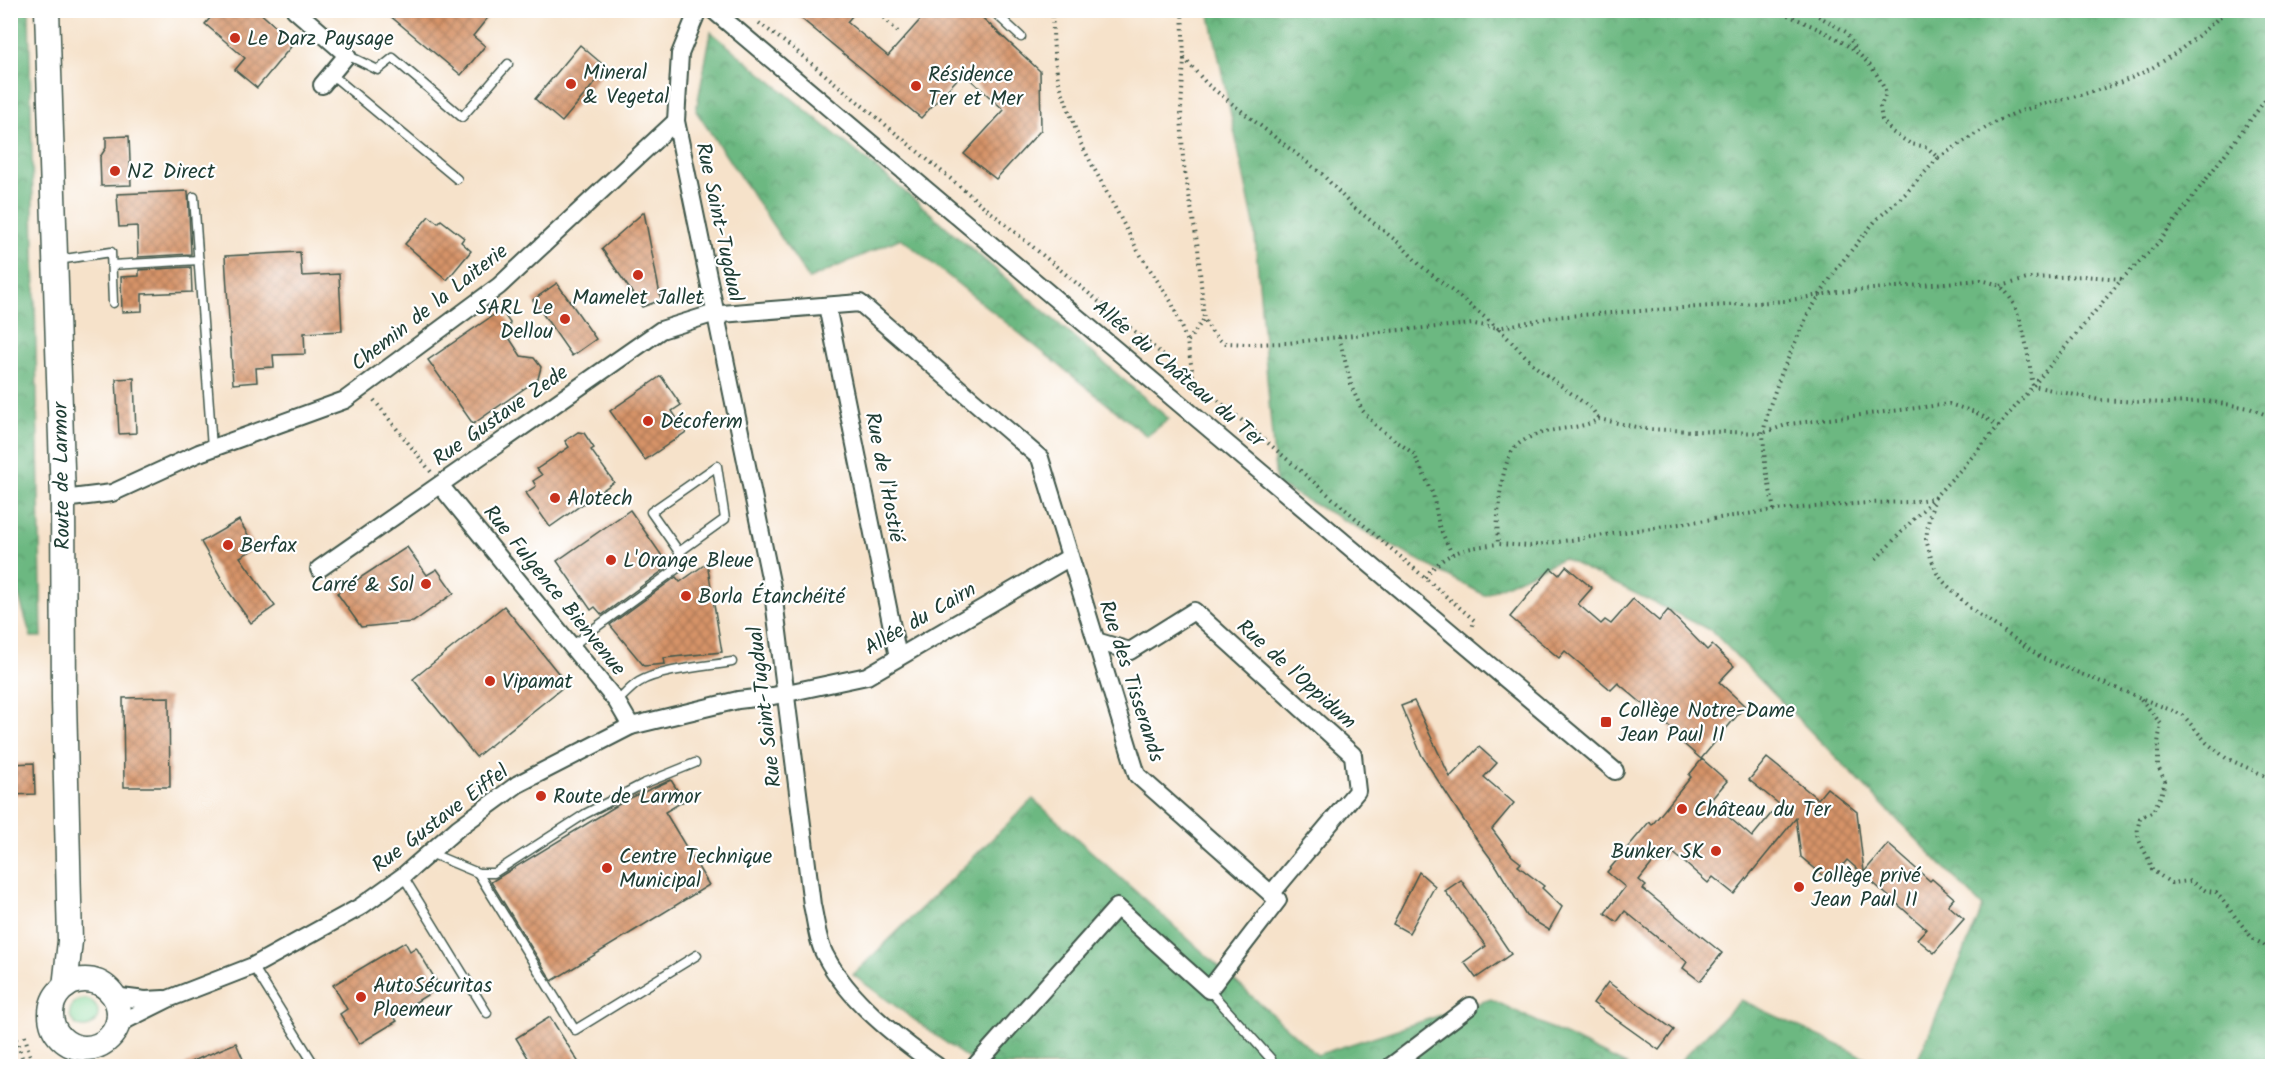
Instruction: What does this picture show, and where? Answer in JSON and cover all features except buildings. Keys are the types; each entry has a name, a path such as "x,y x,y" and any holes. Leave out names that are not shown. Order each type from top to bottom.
{"main road":[{"name":"Route de Larmor","path":"47,10 63,499 64,700 70,941 65,987"},
{"name":"Route de Larmor","path":"70,941 85,968 107,990"},
{"path":"79,1066 52,1023 51,1012 57,994 65,987 82,980 107,990 118,1013 93,1066"},
{"path":"63,1040 82,1048 93,1047 108,1036"}],"street":[{"path":"296,10 347,55 326,80"},
{"path":"676,121 680,54 698,10"},
{"name":"Allée du Château du Ter","path":"713,10 1615,771"},
{"name":"Rue Saint-Tugdual","path":"676,121 773,592 812,905 824,953 850,994 915,1051 937,1066"},
{"name":"Chemin de la Laiterie","path":"63,499 112,493 212,448 345,400 499,286 676,121"},
{"name":"Rue des Tisserands","path":"716,315 860,303 1040,458 1137,775 1271,894"},
{"name":"Rue de l'Hostié","path":"827,306 898,657"},
{"name":"Rue Gustave Zede","path":"319,569 661,330 716,315"},
{"name":"Rue Fulgence Bienvenue","path":"440,485 617,702 631,726"},
{"name":"Allée du Cairn","path":"784,694 867,676 1070,557"},
{"name":"Rue de l'Oppidum","path":"1096,641 1130,651 1194,611 1353,755 1357,791 1271,894"},
{"name":"Rue Gustave Eiffel","path":"108,1036 128,1019 168,999 253,966 360,907 403,876 458,828 518,784 631,726 738,700 784,694"},
{"path":"975,1066 1117,907 1209,990 1278,900 1271,894"},
{"name":"Rue Gustave Eiffel","path":"107,990 146,1000 168,999"},
{"path":"1391,1066 1470,1006"}],"lane":[{"path":"992,10 1021,37"},
{"path":"347,55 378,70 393,58 462,117 508,64"},
{"path":"326,80 457,179"},
{"path":"194,197 212,448"},
{"path":"54,260 111,252 113,303"},
{"path":"112,265 199,260"},
{"path":"572,646 686,562 679,552 651,512 717,466 725,519 679,552"},
{"path":"617,702 639,682 646,679 732,662"},
{"path":"430,853 478,873 494,873 585,814 643,784 694,763"},
{"path":"478,873 575,1030 697,955"},
{"path":"403,876 487,1013"},
{"path":"253,966 315,1066"},
{"path":"1209,990 1272,1059"}],"path":[{"path":"874,10 899,33"},
{"path":"1052,10 1058,79 1080,142 1138,251 1172,303 1187,342 1194,381"},
{"path":"1182,10 1183,160 1198,248 1204,319 1213,334 1224,343 1288,343 1474,324 1498,328 1551,317 1785,301 1838,292 1981,280 2001,286 2031,278 2083,276 2122,279"},
{"path":"1777,10 1856,50"},
{"path":"1808,10 1846,32 1856,50 1881,78 1886,94 1880,107 1882,120 1892,132 1911,144 1927,147 1938,158"},
{"path":"1774,510 1765,464 1763,433 1769,408 1781,374 1808,314 1837,268 1876,220 1905,194 1938,158 1975,135 2019,111 2113,85 2141,74 2174,56 2227,10"},
{"path":"750,17 803,57 1194,381 1474,620 1468,647"},
{"path":"1184,58 1207,84 1322,174 1351,205 1498,328 1536,367 1592,408 1599,419"},
{"path":"1874,561 1935,498 1999,426 2122,279 2160,241 2272,91"},
{"path":"2001,286 2013,302 2024,333 2033,386"},
{"path":"1187,342 1204,319"},
{"path":"1339,337 1352,388 1362,410 1377,427 1414,454 1432,494 1439,526 1452,554"},
{"path":"364,386 440,485"},
{"path":"2033,386 2099,400 2167,403 2207,401 2249,408 2272,417"},
{"path":"1498,544 1498,509 1506,462 1514,448 1530,437 1548,431 1586,426 1599,419 1646,429 1763,433 1789,424 1949,404 1975,412 1999,426"},
{"path":"1425,578 1437,563 1452,554 1498,544 1530,546 1774,510 1868,502 1911,502 1935,498"},
{"path":"1935,498 1926,539 1937,573 1983,618 2006,631 2042,658 2183,715 2206,743 2226,758 2272,778"},
{"path":"2141,698 2161,724 2158,767 2165,782 2153,811 2140,818 2138,833 2140,842 2150,859 2152,870 2171,883 2190,881 2206,891 2216,892 2253,938 2272,950"},
{"path":"14,1033 25,1066"},
{"path":"25,1036 31,1060 30,1066"}],"green space":[{"path":"10,11 29,11 42,637 31,637 13,576 11,546"},
{"path":"1209,11 2272,11 2272,1066 1915,1066 1983,907 1712,631 1563,558 1484,595 1276,484 1254,224"},
{"path":"711,32 915,200 1169,419 1147,436 901,238 809,279 696,111"},
{"path":"1033,799 1317,1055 1491,999 1628,1066 1144,1066 1136,1061 1127,1066 978,1066 853,975"},
{"path":"84,999 94,1003 98,1013 94,1023 84,1027 74,1023 70,1013 74,1003"},
{"path":"1741,1000 1884,1066 1675,1066"}],"place":[{"name":"Le Darz Paysage","path":"235,38"},
{"name":"Mineral & Vegetal","path":"571,84"},
{"name":"Résidence Ter et Mer","path":"916,86"},
{"name":"NZ Direct","path":"115,171"},
{"name":"Mamelet Jallet","path":"638,275"},
{"name":"SARL Le Dellou","path":"565,319"},
{"name":"Décoferm","path":"648,421"},
{"name":"Alotech","path":"555,498"},
{"name":"Berfax","path":"228,545"},
{"name":"L'Orange Bleue","path":"611,560"},
{"name":"Carré & Sol","path":"426,584"},
{"name":"Borla Étanchéité","path":"686,596"},
{"name":"Vipamat","path":"490,681"},
{"name":"Collège Notre-Dame Jean Paul II","path":"1606,722"},
{"name":"Route de Larmor","path":"541,796"},
{"name":"Château du Ter","path":"1682,809"},
{"name":"Bunker SK","path":"1716,851"},
{"name":"Centre Technique Municipal","path":"607,868"},
{"name":"Collège privé Jean Paul II","path":"1799,887"},
{"name":"AutoSécuritas Ploemeur","path":"361,997"}]}
